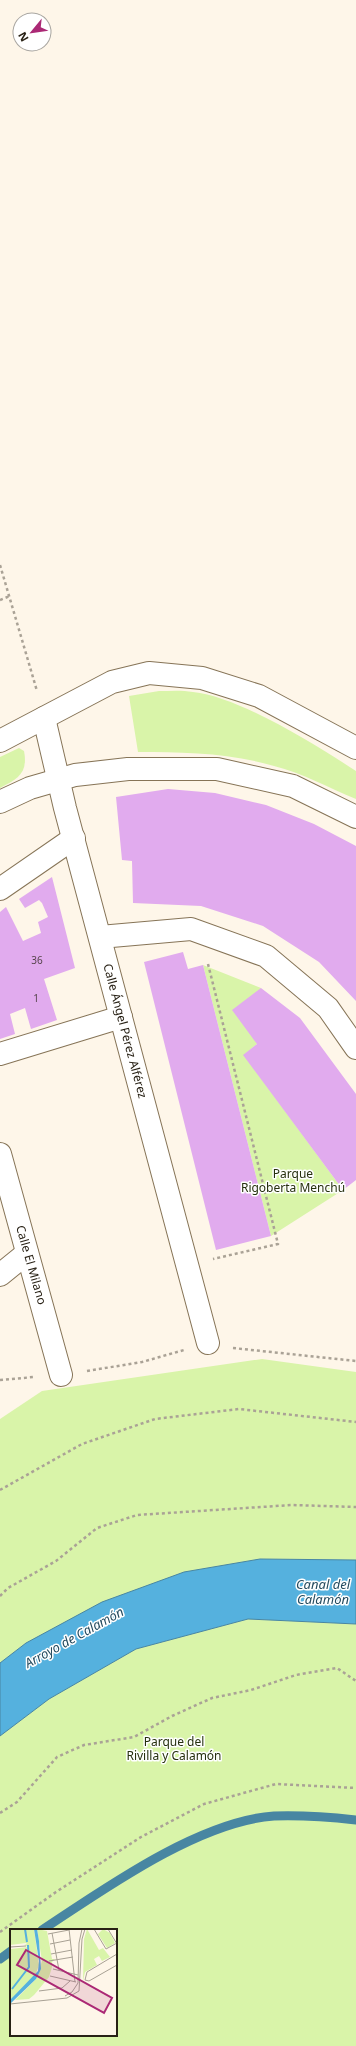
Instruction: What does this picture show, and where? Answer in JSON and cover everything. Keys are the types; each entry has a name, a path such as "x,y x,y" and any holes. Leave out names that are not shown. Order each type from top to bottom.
{"street":[{"path":"0,741 112,682 149,673 202,678 259,696 356,748"},
{"name":"Calle Ángel Pérez Alférez","path":"44,718 58,780 208,1343"},
{"path":"0,802 30,788 75,774 128,768 217,769 293,786 356,817"},
{"path":"0,889 74,838"},
{"path":"100,937 190,929 266,956 328,1008 356,1048"},
{"path":"0,1054 121,1017"},
{"name":"Calle El Milano","path":"0,1154 61,1375"},
{"path":"0,1275 28,1253"}],"path":[{"path":"0,565 44,718"},
{"path":"0,600 10,596"},
{"path":"187,1265 278,1244 200,932"},
{"path":"0,1380 61,1375 142,1362 208,1343 234,1348 356,1361"},
{"path":"0,1490 82,1444 156,1419 239,1409 356,1422"},
{"path":"0,1596 8,1588 56,1561 98,1528 137,1515 292,1505 356,1507"},
{"path":"0,1813 18,1802 57,1757 84,1745 134,1738 172,1716 212,1698 251,1690 296,1675 337,1668 356,1681"},
{"path":"0,1932 56,1892 141,1837 204,1804 276,1784 356,1788"}],"green space":[{"path":"159,691 185,691 212,696 255,712 299,736 356,771 356,799 284,769 241,758 207,754 138,752 129,696"},
{"path":"19,748 24,751 25,765 23,770 17,778 0,788 0,757"},
{"name":"Parque Rigoberta Menchú","path":"203,965 261,988 257,1044 244,1055 343,1190 271,1236"},
{"path":"262,1359 356,1372 356,1560 260,1559 26,1643 0,1663 0,1419 42,1391"},
{"name":"Parque del Rivilla y Calamón","path":"248,1619 356,1624 356,2046 0,2046 0,1736 49,1699 136,1649"}],"water":[{"name":"Canal del Calamón","path":"260,1559 356,1560 356,1624 248,1619 136,1649 49,1699 0,1736 0,1663 26,1643 102,1602 184,1572"}],"building":[{"path":"168,789 215,793 266,805 314,824 356,846 356,1001 319,962 263,926 201,906 133,903 132,861 122,860 116,797"},
{"path":"52,877 75,968 44,979 57,1020 31,1029 25,1008 10,1014 15,1034 0,1039 0,912 6,907 23,941 41,933 38,922 48,917 42,903 39,900 25,908 19,899"},
{"path":"183,952 188,969 203,965 271,1236 216,1250 144,962"},
{"path":"261,988 300,1018 356,1094 356,1180 343,1190 243,1055 257,1044 232,1010"}],"waterway":[{"path":"44,1929 123,1877 184,1843 215,1830 245,1821 274,1816 315,1816 356,1820"},
{"path":"0,1959 10,1952"}],"water label":[{"name":"Arroyo de Calamón","path":"74,1637"}]}
